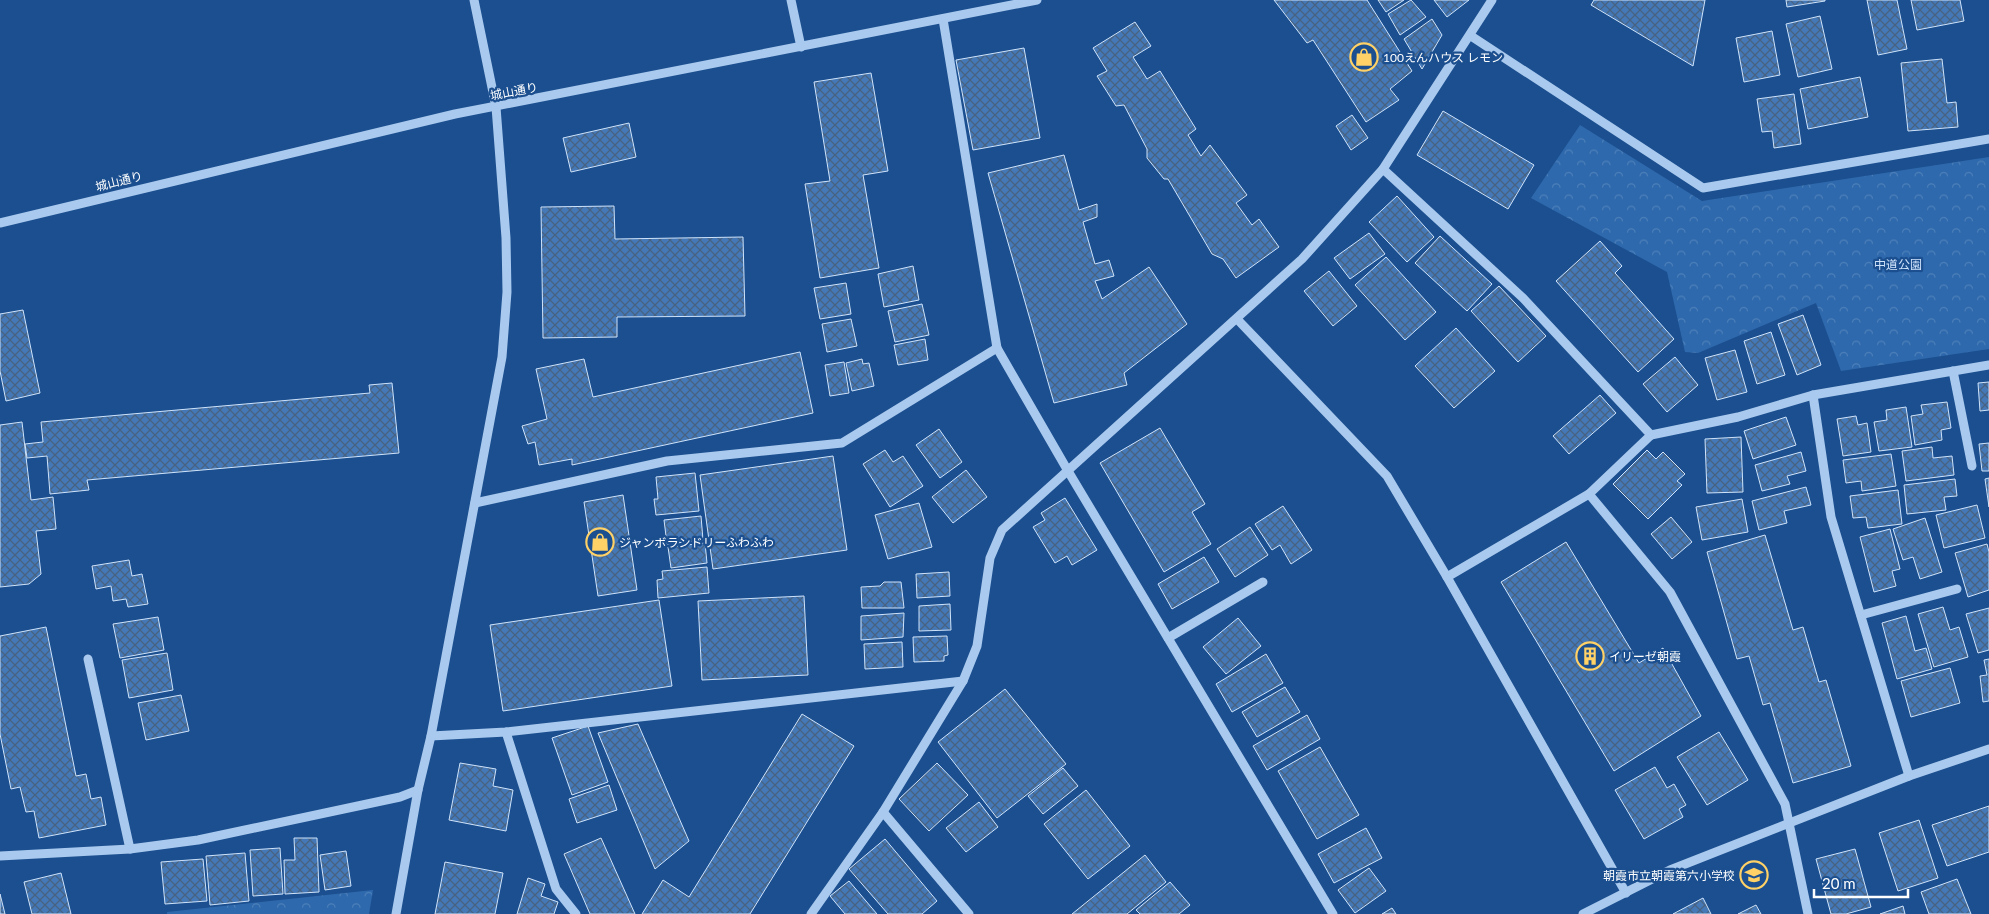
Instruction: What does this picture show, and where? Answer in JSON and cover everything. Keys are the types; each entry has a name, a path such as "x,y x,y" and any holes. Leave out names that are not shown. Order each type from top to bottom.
{"street":[{"path":"396,914 418,790 432,736 502,357 507,292 505,228 496,107 474,0"},
{"path":"791,0 801,47"},
{"name":"城山通り","path":"0,223 455,114 1037,0"},
{"path":"811,914 883,812 963,681 977,646 990,558 1002,530 1026,506 1068,471 1302,259 1384,169 1492,0"},
{"path":"943,19 997,348 1068,471 1333,914"},
{"path":"1470,36 1703,188 1989,139"},
{"path":"1384,169 1523,298 1651,435"},
{"path":"1237,319 1387,476 1448,578 1626,893"},
{"path":"475,503 667,461 842,443 997,348"},
{"path":"1448,578 1589,494 1651,435 1738,417 1813,395 1989,365"},
{"path":"1953,371 1972,466"},
{"path":"1813,395 1831,517 1909,776"},
{"path":"1589,494 1670,592 1785,804 1808,914"},
{"path":"1168,638 1263,582"},
{"path":"1861,615 1957,588"},
{"path":"88,659 130,849"},
{"path":"432,736 506,732 963,681"},
{"path":"506,732 556,889 576,914"},
{"path":"1583,914 1670,870 1909,776 1989,749"},
{"path":"0,856 130,849 198,840 400,796 418,790"},
{"path":"883,812 969,914"}],"green space":[{"name":"中道公園","path":"1580,125 1702,201 1989,157 1989,349 1841,371 1816,303 1698,353 1685,352 1667,272 1531,198"},
{"path":"373,890 369,914 167,914 167,912"}],"building":[{"name":"100えんハウス レモン","path":"1274,0 1367,0 1412,71 1390,89 1399,100 1366,122 1313,40 1307,43"},
{"path":"1378,0 1404,0 1386,12"},
{"path":"1411,0 1426,17 1400,35 1388,14"},
{"path":"1434,0 1469,0 1447,17"},
{"path":"1594,0 1705,0 1693,66 1591,5"},
{"path":"1786,0 1825,0 1825,1 1787,7"},
{"path":"1867,0 1897,0 1907,49 1878,55"},
{"path":"1911,0 1960,0 1964,21 1917,30"},
{"path":"1820,16 1832,69 1798,77 1786,24"},
{"path":"1432,19 1442,35 1422,69 1404,39"},
{"path":"1135,22 1151,46 1133,57 1147,79 1160,71 1196,129 1188,135 1201,156 1210,145 1247,195 1236,203 1252,225 1259,219 1279,247 1236,278 1223,259 1212,254 1168,179 1164,179 1147,158 1147,149 1124,105 1116,106 1097,76 1107,71 1093,48"},
{"path":"1772,31 1780,75 1744,82 1736,38"},
{"path":"1024,48 1040,138 973,150 956,60"},
{"path":"1942,59 1947,103 1956,102 1958,127 1908,131 1901,63"},
{"path":"871,73 888,171 863,175 879,268 820,278 805,184 830,181 814,82"},
{"path":"1860,77 1868,117 1808,129 1800,89"},
{"path":"1794,94 1801,144 1774,148 1772,131 1762,132 1757,99"},
{"path":"1443,111 1534,165 1508,209 1417,155"},
{"path":"1352,115 1368,138 1351,150 1336,126"},
{"path":"629,123 636,157 571,172 563,138"},
{"path":"1064,155 1079,210 1097,204 1097,217 1083,222 1095,264 1109,260 1114,276 1095,281 1102,299 1149,267 1187,324 1124,373 1127,385 1054,403 988,173"},
{"path":"1397,196 1434,237 1407,262 1369,222"},
{"path":"614,206 615,239 743,237 745,316 617,317 617,337 543,338 541,207"},
{"path":"1369,233 1385,254 1350,279 1334,258"},
{"path":"1440,236 1492,284 1467,311 1415,263"},
{"path":"1600,241 1622,266 1615,273 1674,339 1638,372 1556,281"},
{"path":"1386,257 1436,312 1405,340 1355,285"},
{"path":"913,266 919,300 884,307 878,274"},
{"path":"1329,271 1357,306 1333,326 1304,291"},
{"path":"846,283 851,314 820,319 814,288"},
{"path":"1499,286 1546,336 1518,362 1471,311"},
{"path":"922,304 929,335 895,342 888,311"},
{"path":"23,310 40,393 6,401 0,371 0,314"},
{"path":"1803,315 1821,365 1797,375 1778,324"},
{"path":"851,319 857,346 827,352 822,324"},
{"path":"1456,328 1495,371 1454,408 1415,366"},
{"path":"1771,332 1785,375 1757,384 1744,341"},
{"path":"925,339 928,360 898,365 894,345"},
{"path":"1735,350 1747,392 1717,400 1705,358"},
{"path":"800,352 813,413 572,465 572,459 539,465 535,442 528,444 522,426 547,419 536,369 584,359 593,397"},
{"path":"1675,357 1698,385 1667,412 1643,384"},
{"path":"862,359 863,364 869,363 874,386 852,391 846,363"},
{"path":"844,362 849,393 830,396 825,365"},
{"path":"1989,382 1989,410 1980,411 1978,383"},
{"path":"392,383 399,453 87,480 89,490 50,494 47,456 27,458 25,444 43,442 41,422 370,393 369,385"},
{"path":"1600,395 1616,413 1569,454 1553,436"},
{"path":"1947,402 1951,428 1941,430 1942,440 1915,445 1911,416 1923,414 1921,405"},
{"path":"1906,407 1912,447 1879,451 1874,422 1887,420 1886,410"},
{"path":"1856,416 1858,425 1867,423 1871,452 1843,456 1837,419"},
{"path":"1786,417 1796,445 1753,459 1744,431"},
{"path":"22,422 31,500 53,497 56,529 36,531 41,574 29,584 0,587 0,425"},
{"path":"1160,428 1205,504 1192,512 1211,544 1164,572 1100,463"},
{"path":"939,429 962,462 940,478 916,445"},
{"path":"1741,437 1743,492 1707,493 1705,439"},
{"path":"1989,443 1989,471 1982,471 1979,444"},
{"path":"1932,447 1933,458 1952,456 1954,475 1906,481 1902,451"},
{"path":"885,450 893,462 903,456 923,486 890,507 863,464"},
{"path":"1647,450 1656,459 1663,452 1685,474 1677,481 1682,485 1648,519 1613,484"},
{"path":"1801,452 1806,471 1787,476 1790,484 1762,491 1755,465"},
{"path":"1891,454 1896,486 1862,491 1861,481 1846,483 1843,460"},
{"path":"833,456 847,550 713,569 700,475"},
{"path":"966,470 987,497 953,523 932,497"},
{"path":"695,473 699,511 656,515 654,499 658,499 656,477"},
{"path":"1989,478 1989,507 1985,479"},
{"path":"1955,479 1957,496 1944,497 1946,510 1907,514 1904,485"},
{"path":"1806,487 1811,505 1784,511 1787,523 1759,530 1752,501"},
{"path":"1898,490 1902,524 1868,528 1866,517 1853,518 1850,496"},
{"path":"623,495 637,590 598,596 584,502"},
{"path":"1065,498 1097,550 1072,565 1067,556 1055,563 1033,527 1045,520 1041,513"},
{"path":"1742,499 1748,532 1702,540 1696,507"},
{"path":"919,503 932,547 888,559 875,515"},
{"path":"1977,505 1985,538 1944,548 1936,515"},
{"path":"1283,506 1312,550 1291,564 1280,545 1272,550 1255,524"},
{"path":"701,516 703,540 667,544 664,520"},
{"path":"1671,517 1692,542 1672,559 1651,534"},
{"path":"1925,518 1942,572 1920,579 1913,557 1903,560 1893,529"},
{"path":"1250,527 1268,555 1235,577 1217,549"},
{"path":"1890,529 1900,569 1892,571 1896,586 1874,592 1860,537"},
{"path":"1765,535 1793,630 1803,627 1819,682 1826,680 1851,766 1793,783 1770,703 1763,705 1749,656 1737,659 1707,552"},
{"name":"イリーゼ朝霞","path":"1566,542 1639,663 1663,648 1701,716 1614,771 1501,582"},
{"path":"705,543 707,563 671,568 668,547"},
{"path":"1987,544 1989,552 1989,590 1968,597 1955,553"},
{"path":"1204,557 1219,582 1172,609 1158,584"},
{"path":"129,560 132,576 142,574 148,604 128,607 126,599 113,601 111,586 96,589 92,566"},
{"path":"707,567 709,593 658,598 657,580 663,579 662,571"},
{"path":"949,572 950,596 917,598 916,574"},
{"path":"884,582 901,582 904,608 862,608 861,587 880,586"},
{"path":"804,596 808,675 702,680 698,601"},
{"path":"659,600 672,686 503,711 490,625"},
{"path":"950,604 951,630 919,631 919,606"},
{"path":"1943,607 1950,630 1959,627 1968,657 1934,667 1918,614"},
{"path":"1989,608 1989,650 1978,653 1966,614"},
{"path":"904,613 903,637 861,640 861,616"},
{"path":"1906,616 1915,651 1926,648 1932,669 1897,679 1882,623"},
{"path":"158,617 164,650 120,658 113,624"},
{"path":"1238,618 1261,646 1226,674 1203,647"},
{"path":"46,627 76,776 86,774 91,799 101,797 106,825 39,838 34,811 26,812 20,787 11,789 0,734 0,636"},
{"path":"947,636 948,655 944,656 944,661 914,662 913,637"},
{"path":"902,642 903,667 865,669 864,644"},
{"path":"167,653 173,690 129,698 122,660"},
{"path":"1266,654 1283,683 1232,712 1216,684"},
{"path":"1989,659 1989,701 1983,702 1980,676 1987,675 1984,660"},
{"path":"1950,668 1960,703 1911,717 1901,681"},
{"path":"1285,687 1300,712 1257,737 1242,712"},
{"path":"1005,689 1066,764 997,818 938,742"},
{"path":"181,695 189,731 146,740 138,703"},
{"path":"802,714 854,746 750,914 642,914 663,880 689,897"},
{"path":"1307,715 1320,739 1267,770 1253,746"},
{"path":"638,724 689,841 655,869 598,733"},
{"path":"588,726 608,782 572,795 552,738"},
{"path":"1719,732 1748,780 1707,805 1677,757"},
{"path":"1320,747 1359,815 1317,839 1278,771"},
{"path":"460,763 496,769 493,786 513,790 506,831 449,820"},
{"path":"937,763 968,795 929,831 899,799"},
{"path":"1655,767 1667,788 1674,784 1686,805 1679,809 1683,817 1644,839 1615,790"},
{"path":"1063,768 1078,786 1043,814 1028,796"},
{"path":"609,785 617,810 577,823 569,799"},
{"path":"1086,790 1130,846 1088,879 1044,824"},
{"path":"979,802 998,827 966,852 946,828"},
{"path":"1989,806 1989,852 1947,866 1932,825"},
{"path":"1919,820 1938,878 1898,891 1879,833"},
{"path":"1366,828 1382,858 1334,883 1318,854"},
{"path":"294,838 317,838 319,892 285,894 284,860 295,860"},
{"path":"601,838 635,914 590,914 564,854"},
{"path":"885,839 937,901 922,914 888,914 849,869"},
{"path":"280,848 283,894 253,896 250,850"},
{"path":"1855,849 1871,907 1846,914 1831,914 1816,859"},
{"path":"346,851 351,886 325,890 320,855"},
{"path":"245,853 249,901 210,905 206,856"},
{"path":"1145,855 1166,882 1127,914 1072,914"},
{"path":"203,859 207,901 165,904 161,862"},
{"path":"445,862 503,873 495,914 435,914"},
{"path":"1369,868 1386,891 1355,913 1338,890"},
{"path":"61,873 71,914 32,914 24,882"},
{"path":"528,878 545,884 541,896 558,902 554,914 517,914"},
{"path":"1957,879 1971,914 1929,914 1921,892"},
{"path":"849,881 877,914 845,914 830,896"},
{"path":"1170,882 1190,905 1179,914 1140,914 1136,910"},
{"path":"0,894 5,914 0,914"},
{"path":"1703,898 1711,914 1673,914"},
{"path":"1756,905 1761,914 1738,914"},
{"path":"1903,906 1905,914 1880,914"},
{"path":"1392,908 1396,914 1382,914"}],"place":[{"name":"100えんハウス レモン","path":"1364,57"},
{"name":"ジャンボランドリーふわふわ","path":"600,542"},
{"name":"イリーゼ朝霞","path":"1590,656"},
{"name":"朝霞市立朝霞第六小学校","path":"1754,875"}]}
